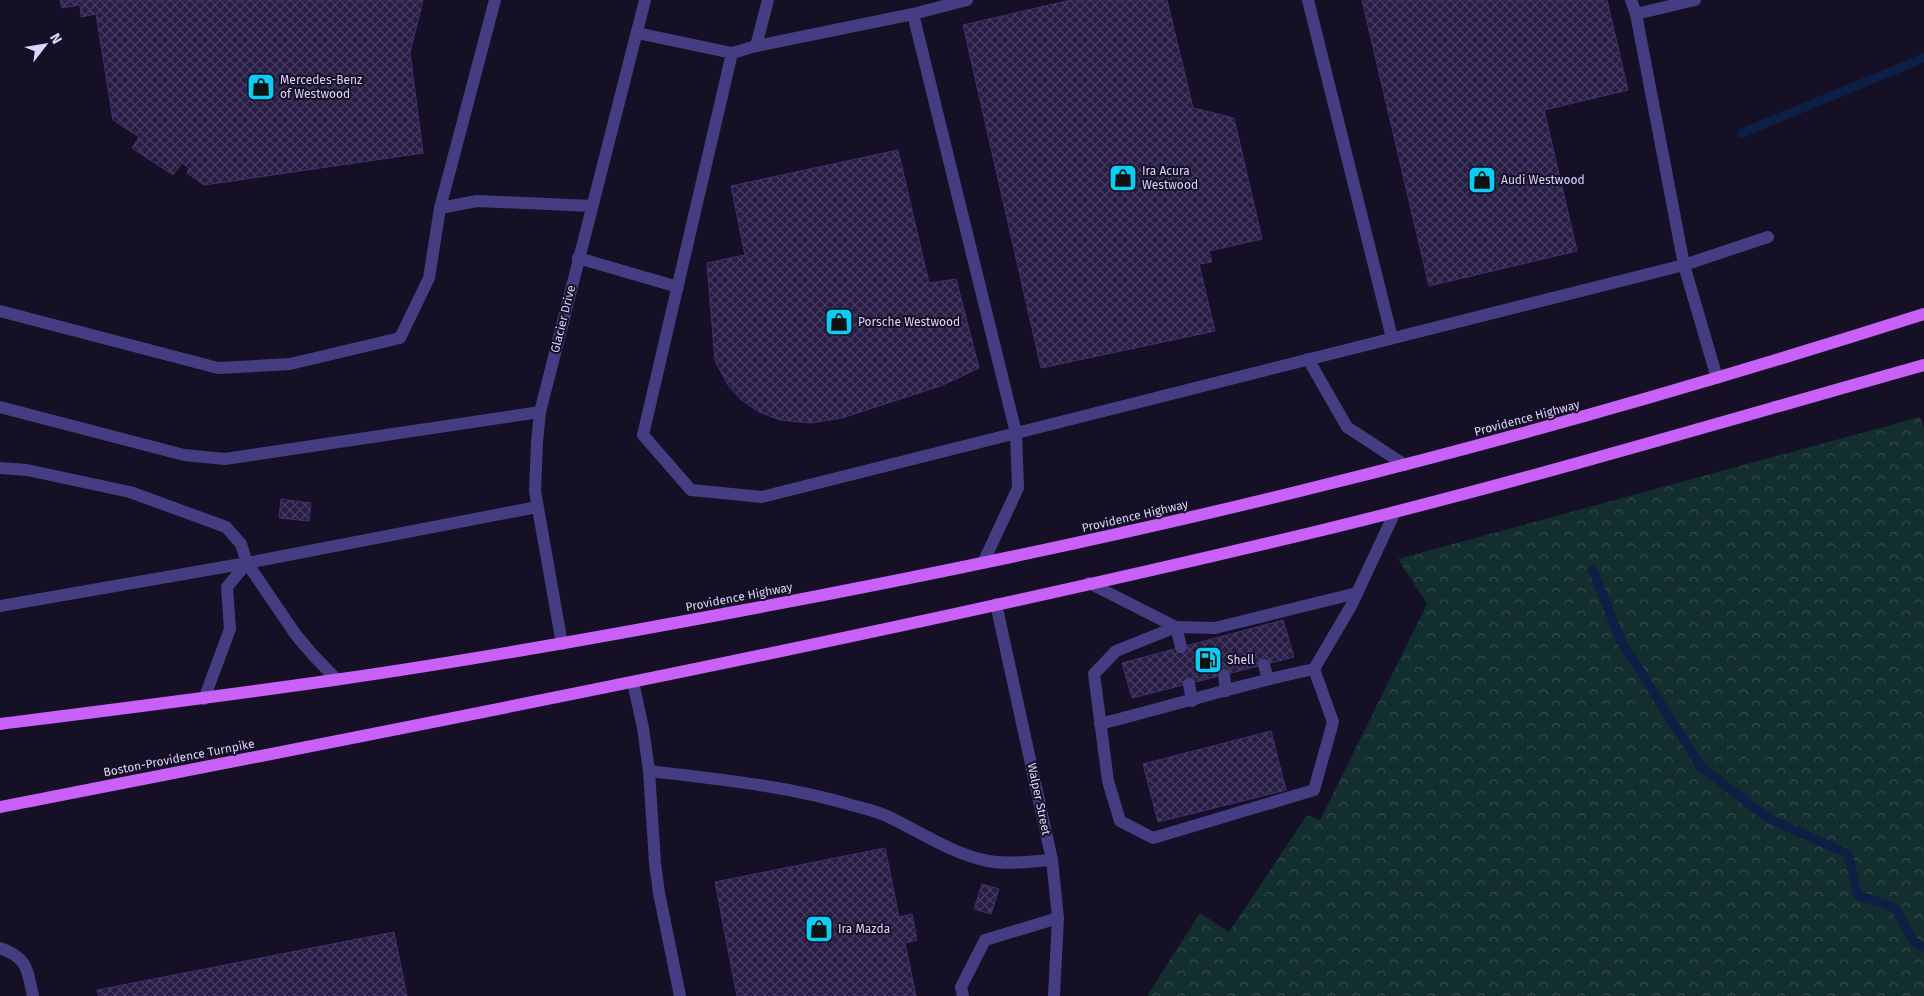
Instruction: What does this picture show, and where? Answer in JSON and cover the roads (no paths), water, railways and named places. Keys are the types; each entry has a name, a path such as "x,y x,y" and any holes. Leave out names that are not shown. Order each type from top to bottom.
{"main road":[{"name":"Providence Highway","path":"336,680 562,644 873,586 1208,513 1405,465 1596,413 1718,378 1924,314"},
{"path":"633,682 996,604 1395,512 1545,472 1924,365"},
{"path":"0,724 204,699 336,680"},
{"name":"Boston-Providence Turnpike","path":"0,807 633,682"}],"street":[{"path":"0,311 218,368 290,364 400,338 428,278 440,208 496,0"},
{"name":"Glacier Drive","path":"562,644 538,507 535,466 540,412 645,0"},
{"path":"756,46 768,0"},
{"path":"637,33 732,53 756,46 913,14 967,0"},
{"path":"1308,0 1392,338"},
{"path":"1631,0 1636,14 1684,265 1718,378"},
{"path":"1636,14 1695,0"},
{"path":"913,14 1016,433 1018,488 983,563"},
{"path":"732,53 643,434 691,490 762,497 1684,265 1768,237"},
{"path":"440,208 477,201 592,206"},
{"path":"578,258 678,287"},
{"path":"1308,359 1347,427 1405,465"},
{"path":"0,406 184,455 225,459 540,412"},
{"path":"0,468 27,470 130,492 226,527 241,544 246,563 296,634 336,680"},
{"path":"0,606 246,563 538,507"},
{"path":"1100,724 1192,701 1268,678 1314,669 1357,594 1395,512"},
{"path":"204,699 230,629 227,587 246,563"},
{"path":"1089,583 1176,627 1215,633 1357,594"},
{"name":"Walper Street","path":"996,604 1052,860 1058,918 1054,996"},
{"path":"1176,627 1181,647"},
{"path":"1176,627 1116,651 1094,674 1108,780 1120,821 1152,838 1314,790 1333,722 1314,669"},
{"path":"1264,664 1268,678"},
{"path":"1224,674 1226,691"},
{"path":"633,682 643,728 649,771 654,863 680,996"},
{"path":"1189,684 1192,701"},
{"path":"649,771 750,784 806,794 855,806 889,816 962,853 989,862 1052,860"},
{"path":"963,996 961,987 985,940 1058,918"},
{"path":"0,948 13,953 22,960 33,996"}],"waterway":[{"path":"1742,133 1924,58"},
{"path":"1593,570 1620,639 1701,767 1768,818 1848,854 1858,895 1895,908 1914,942 1924,947"}],"place":[{"name":"Mercedes-Benz of Westwood","path":"261,87"},
{"name":"Ira Acura Westwood","path":"1123,178"},
{"name":"Audi Westwood","path":"1482,180"},
{"name":"Porsche Westwood","path":"839,322"},
{"name":"Shell","path":"1208,660"},
{"name":"Ira Mazda","path":"819,929"}]}
